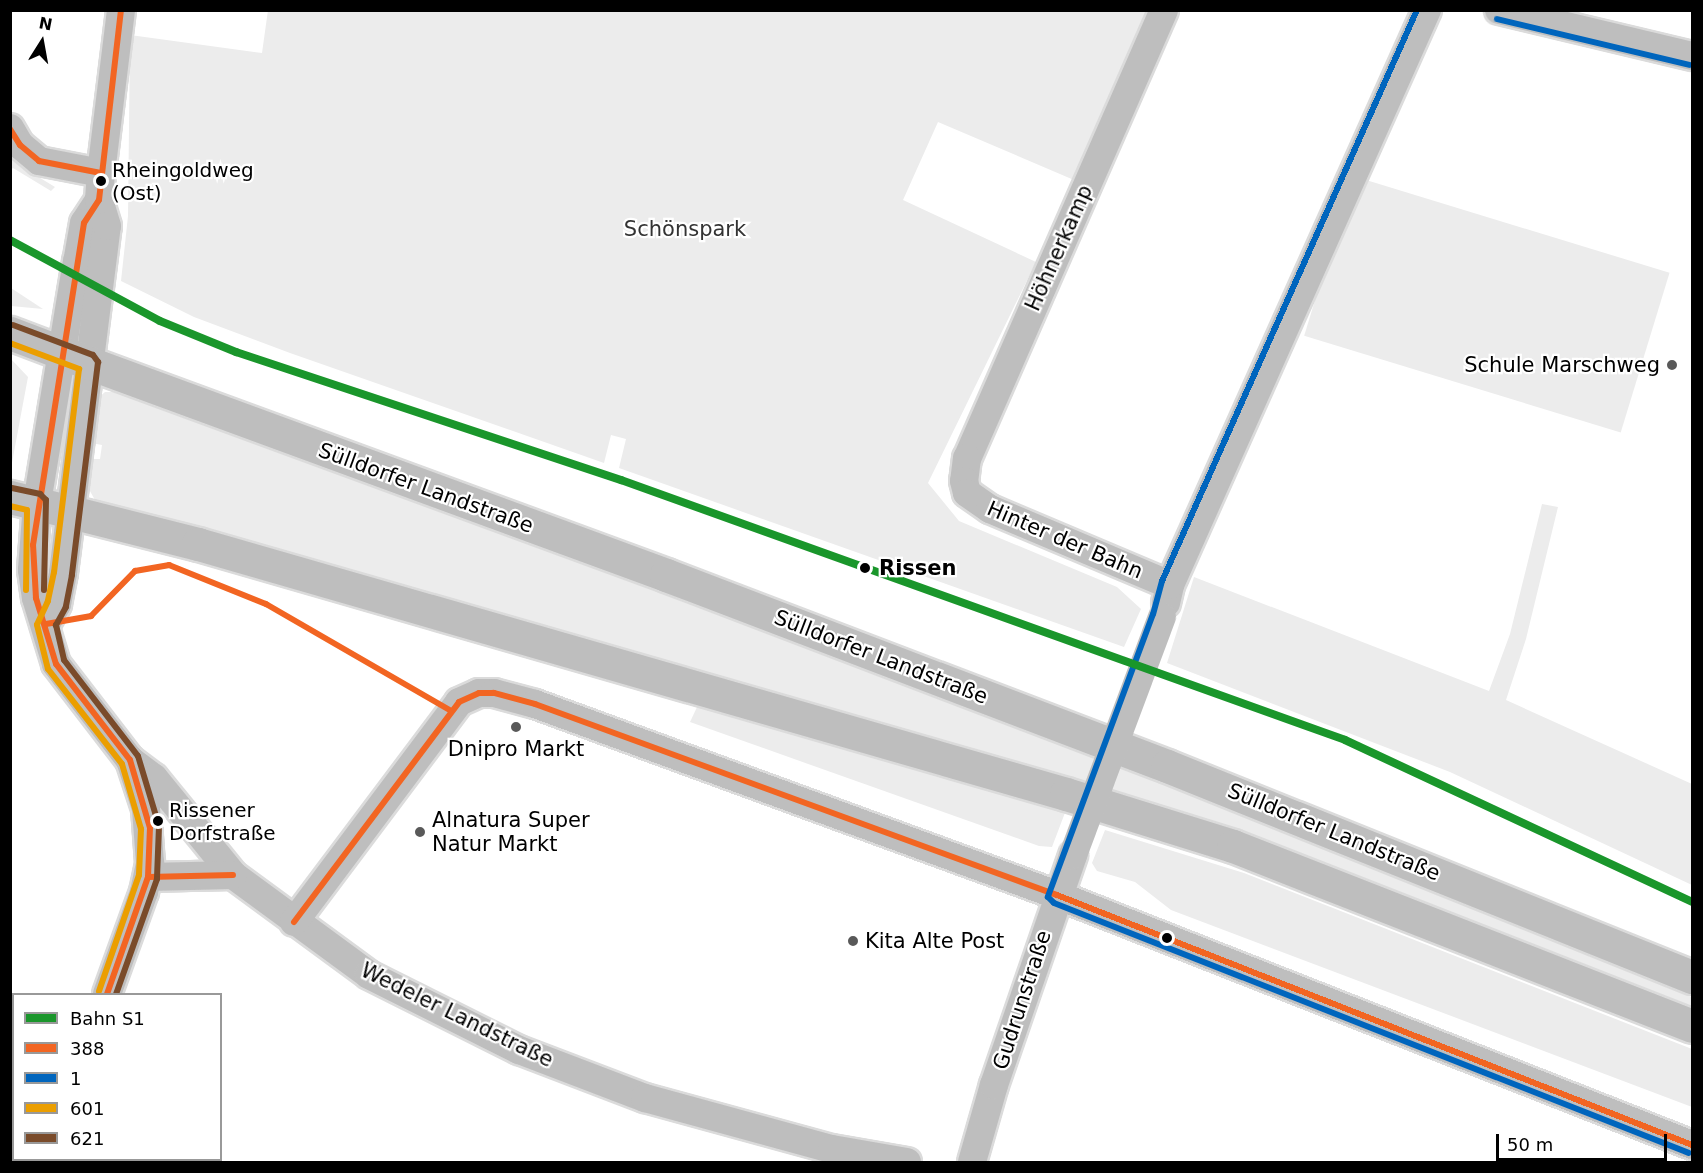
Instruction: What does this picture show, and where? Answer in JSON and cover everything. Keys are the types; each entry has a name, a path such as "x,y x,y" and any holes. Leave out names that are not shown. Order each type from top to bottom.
{"main road":[{"name":"Sülldorfer Landstraße","path":"10,333 78,343 666,575 1167,766 1692,977"},
{"path":"23,500 198,544 1066,794 1233,846 1692,1026"}],"street":[{"path":"46,624 57,604 71,512 78,343 89,266 84,223 100,187 120,10"},
{"name":"Höhnerkamp","path":"965,488 967,458 1164,10"},
{"name":"Gudrunstraße","path":"972,1162 1057,895 1162,617 1170,585 1426,10"},
{"path":"1499,10 1692,56"},
{"path":"10,128 20,145 39,161 100,187"},
{"name":"Wedeler Landstraße","path":"78,343 23,500 36,598 46,624 56,664 130,760 154,778 233,875 369,975 519,1050 645,1098 830,1156 907,1162"},
{"name":"Hinter der Bahn","path":"965,488 972,498 990,508 1170,585"},
{"path":"294,922 451,711 459,702 479,693 535,704 1057,895 1692,1145"},
{"path":"107,993 148,877 150,828 130,760"},
{"path":"148,877 233,875"}],"green space":[{"name":"Schönspark","path":"268,10 1151,11 1074,180 938,122 903,200 1036,262 928,483 959,521 1117,587 1141,609 1124,647 619,468 626,439 611,435 604,463 194,317 121,281 128,216 130,35 262,53"},
{"path":"11,154 32,173 55,187 51,191 13,168 11,170"},
{"path":"1353,176 1670,273 1621,432 1304,336"},
{"path":"11,288 43,309 11,306"},
{"path":"11,359 28,377 11,468"},
{"path":"105,392 130,392 844,656 1396,873 1692,997 1692,1016 1622,986 338,572 95,500 86,484 89,459 100,459 102,445 91,443 95,401"},
{"path":"1542,504 1558,507 1526,639 1506,700 1692,784 1692,885 1450,772 1167,663 1194,577 1489,691 1510,634"},
{"path":"698,705 1066,810 1052,847 1039,846 690,722"},
{"path":"1105,830 1244,873 1692,1049 1692,1107 1171,910 1135,882 1097,871 1092,863"}],"rail line":[{"name":"S1","path":"10,240 160,321 236,352 621,480 1345,740 1692,902"}],"transit line":[{"name":"388","path":"107,993 148,877 150,828 130,760 56,664 36,598 33,545 84,223 99,200 121,10"},
{"name":"1","path":"1417,10 1162,581 1153,614 1048,897 1054,903 1689,1153"},
{"name":"1","path":"1497,19 1690,65"},
{"name":"388","path":"10,129 20,145 39,161 101,173"},
{"name":"621","path":"13,325 93,355 98,362 72,575 66,607 56,625 64,660 138,756 159,826 157,879 116,993"},
{"name":"601","path":"10,343 79,369 54,572 48,601 37,625 48,669 122,764 141,829 139,875 99,991"},
{"name":"621","path":"12,488 40,494 46,500 44,590"},
{"name":"601","path":"10,506 27,510 26,590"},
{"name":"388","path":"46,624 91,616 135,571 169,565 266,604 451,711"},
{"name":"388","path":"294,922 459,702 479,693 494,693 535,704 1057,895 1692,1145"},
{"name":"388","path":"148,877 233,875"}],"place":[{"name":"Rheingoldweg (Ost)","path":"101,181"},
{"name":"Schule Marschweg","path":"1672,365"},
{"name":"Rissen","path":"865,568"},
{"name":"Dnipro Markt","path":"516,727"},
{"name":"Rissener Dorfstraße","path":"158,821"},
{"name":"Alnatura Super Natur Markt","path":"420,832"},
{"name":"Kita Alte Post","path":"853,941"}]}
